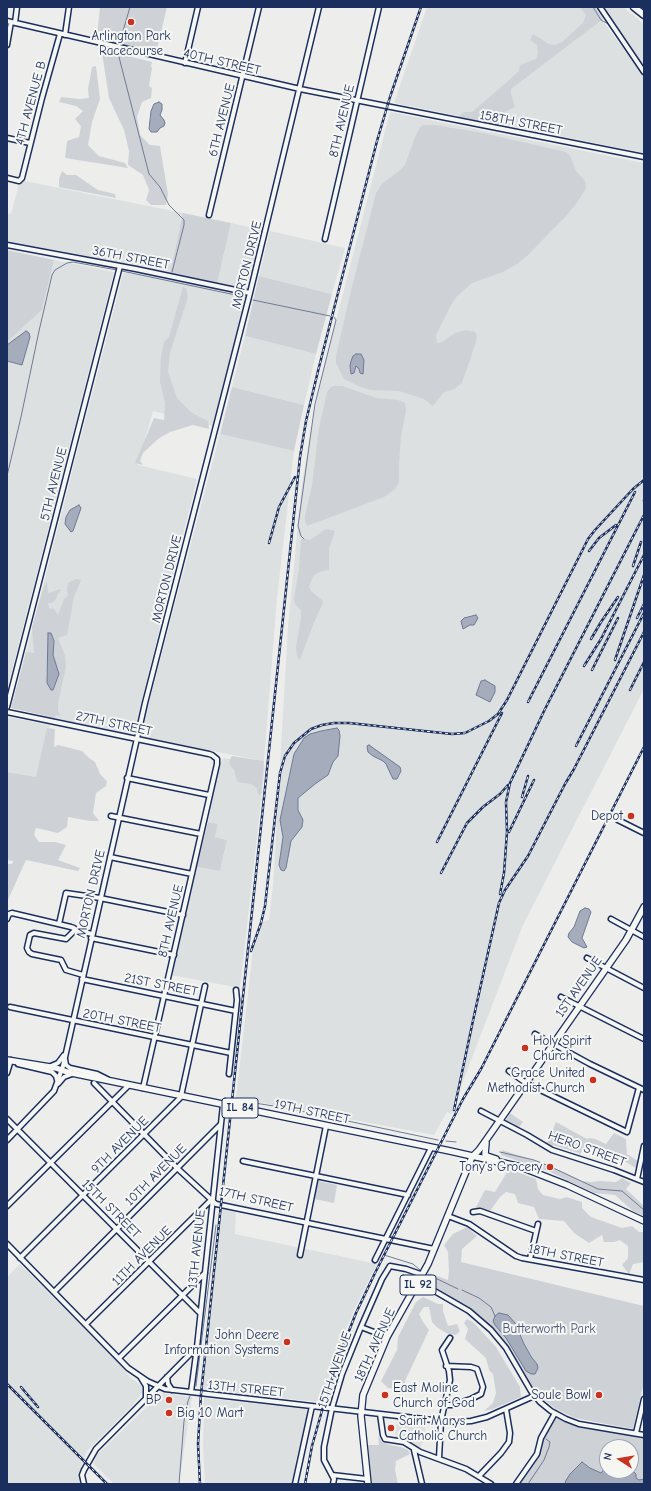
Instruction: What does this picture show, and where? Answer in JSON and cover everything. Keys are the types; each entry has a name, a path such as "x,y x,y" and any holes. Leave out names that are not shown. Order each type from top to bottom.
{"highway":[{"path":"634,7 644,15"},
{"path":"640,7 644,11"}],"main road":[{"name":"1ST AVENUE","path":"472,1157 479,1150 606,968 631,930 644,906"},
{"name":"19TH STREET","path":"10,1060 46,1066 75,1074 521,1167"},
{"path":"486,1140 484,1150 488,1156 567,1185 644,1220"},
{"name":"18TH AVENUE","path":"367,1481 361,1411 363,1395 387,1337 423,1276 472,1157"}],"street":[{"path":"7,45 11,22 17,7"},
{"path":"65,35 69,7"},
{"path":"185,63 198,7"},
{"name":"6TH AVENUE","path":"209,215 259,7"},
{"name":"MORTON DRIVE","path":"7,1140 54,1091 61,1070 127,778 250,293 319,7"},
{"name":"8TH AVENUE","path":"325,239 379,7"},
{"path":"600,7 644,72"},
{"name":"40TH STREET","path":"11,22 243,77 387,106"},
{"name":"4TH AVENUE B","path":"7,178 19,181 22,178 60,34"},
{"path":"289,87 298,84 302,77"},
{"path":"302,77 304,86 312,92"},
{"path":"289,87 295,91 297,100"},
{"path":"297,100 302,93 312,92"},
{"name":"158TH STREET","path":"387,106 644,157"},
{"path":"7,138 30,143"},
{"name":"36TH STREET","path":"7,245 120,266 250,293"},
{"name":"5TH AVENUE","path":"7,707 120,266"},
{"name":"27TH STREET","path":"7,712 209,754 216,758"},
{"path":"139,729 141,737 151,742"},
{"name":"8TH AVENUE","path":"143,1088 217,764 216,758"},
{"path":"127,778 209,795"},
{"path":"111,816 200,834"},
{"path":"618,820 644,833"},
{"path":"110,857 192,874"},
{"path":"59,924 66,893 100,898 183,915"},
{"path":"7,919 9,914 12,913 73,927 75,930 91,936 174,955"},
{"path":"611,919 644,937"},
{"name":"21ST STREET","path":"75,930 66,939 34,932 30,935 27,948 30,953 60,960 66,970 82,977 164,997 236,1011"},
{"path":"587,958 644,988"},
{"path":"181,1096 205,986"},
{"path":"229,1074 236,1011 236,990"},
{"path":"561,998 644,1039"},
{"name":"20TH STREET","path":"10,1007 231,1053"},
{"path":"535,1034 644,1090"},
{"path":"46,1066 58,1063 65,1054"},
{"path":"65,1054 66,1065 70,1068 97,1074 112,1081"},
{"path":"7,1073 10,1060 20,1065 52,1072 57,1077 57,1083"},
{"path":"509,1072 526,1083 627,1132 639,1088"},
{"path":"54,1091 64,1077 70,1074 75,1074"},
{"name":"17TH STREET","path":"94,1083 212,1201 434,1249"},
{"path":"7,1206 111,1101 129,1085"},
{"name":"9TH AVENUE","path":"20,1258 145,1134 181,1096"},
{"name":"13TH AVENUE","path":"191,1392 223,1105"},
{"name":"HERO STREET","path":"481,1111 500,1120 552,1150 614,1170 644,1182"},
{"name":"15TH STREET","path":"7,1119 200,1313"},
{"name":"10TH AVENUE","path":"54,1292 221,1124"},
{"path":"300,1255 326,1126"},
{"path":"637,1179 644,1146"},
{"path":"375,1260 431,1148"},
{"path":"243,1161 408,1195"},
{"name":"11TH AVENUE","path":"86,1324 212,1201"},
{"path":"473,1212 480,1211 536,1231"},
{"name":"18TH STREET","path":"448,1216 469,1224 516,1256 644,1280"},
{"path":"530,1259 538,1224"},
{"name":"13TH STREET","path":"7,1244 128,1368 158,1386 172,1390 441,1421 471,1421 487,1417 534,1396"},
{"name":"15TH AVENUE","path":"333,1484 334,1479 325,1463 323,1453 332,1408 347,1360 361,1327 382,1279 390,1266 406,1269 423,1276"},
{"path":"119,1358 205,1273"},
{"path":"419,1282 469,1311 491,1330 506,1348 525,1384 534,1396 555,1413 579,1424 644,1435"},
{"path":"361,1327 387,1337"},
{"path":"439,1458 441,1421 450,1380 449,1371 446,1366 442,1350 450,1338"},
{"path":"84,1484 82,1475 93,1454 197,1347"},
{"path":"445,1405 452,1405 481,1394 484,1387 477,1369 471,1367 446,1366"},
{"path":"140,1376 146,1386 146,1399"},
{"path":"167,1377 168,1384 172,1390"},
{"path":"636,1433 644,1399"},
{"path":"296,1484 312,1406"},
{"path":"479,1476 501,1453 509,1442 510,1433 506,1409"},
{"path":"516,1484 537,1454 541,1438 555,1413"},
{"path":"380,1414 384,1439 404,1442 414,1450 466,1469 491,1484"},
{"path":"414,1450 422,1484"},
{"path":"332,1475 367,1481"}],"shaded area":[{"path":"427,7 595,7 602,20 644,77 644,153 394,103"},
{"path":"604,7 623,7 644,24 644,66"},
{"path":"390,112 644,163 644,689 523,925 460,1089 452,1114 447,1112 434,1135 236,1098 253,950 263,922 269,920 273,885 288,627 302,483 319,386"},
{"path":"20,180 183,213 170,273 7,242 7,213 11,214"},
{"path":"231,223 263,230 249,286 243,289 217,284"},
{"path":"270,231 345,248 332,294 259,276"},
{"path":"54,260 114,272 7,690 7,342 42,310"},
{"path":"127,271 241,294 245,299 213,426 153,411 138,465 197,479 134,731 129,735 55,718 64,660 26,652 123,274"},
{"path":"245,336 316,354 304,405 232,387"},
{"path":"220,434 294,451 277,598 264,761 151,739 144,737 142,733"},
{"path":"7,717 50,725 39,778 7,772"},
{"path":"224,758 265,765 240,988 171,975 197,867 220,871 227,840 215,837 218,824 208,822 219,764"},
{"path":"222,1209 236,1212 235,1234 377,1264 338,1347 321,1402 203,1391"},
{"path":"20,1264 112,1356 130,1377 142,1386 143,1392 131,1407 87,1451 81,1466 80,1484 7,1484 7,1277"},
{"path":"161,1393 192,1397 179,1484 114,1484 93,1463 97,1455"},
{"path":"204,1398 306,1409 308,1413 296,1460 292,1484 205,1484 203,1447"},
{"path":"397,1419 426,1422 424,1440 419,1450 406,1441 395,1439"}],"green space":[{"name":"Arlington Park Racecourse","path":"100,7 167,7 156,53 106,41 97,37"},
{"path":"580,7 595,7 603,19 511,89 515,107 505,112 501,123 498,125 458,117 464,112 472,112 519,71 520,65 536,59 538,53 537,45 530,40 533,34 549,44 554,45 562,42 583,23 586,15"},
{"path":"108,51 152,62 149,86 152,88 151,98 142,102 137,117 140,135 150,145 160,146 168,194 166,205 151,205 146,200 149,190 143,175 128,165 129,151 124,130 109,98 102,53"},
{"path":"96,66 100,99 92,122 88,145 99,156 125,163 128,168 65,158 67,141 79,137 81,126 75,119 83,111 76,106 59,102 61,97 79,99 89,98 88,89 92,67"},
{"path":"424,125 435,125 483,133 566,152 570,156 576,171 585,181 586,185 585,190 567,215 528,255 517,264 503,272 472,283 457,296 436,335 437,343 442,342 455,333 466,330 475,332 477,336 476,342 462,383 454,389 443,393 433,406 424,399 399,391 370,390 358,386 344,379 336,363 336,356 349,299 376,193 382,184 405,165 420,127","holes":["361,354 364,360 363,374 357,367 355,368"]},
{"path":"62,171 67,175 76,175 98,190 115,194 116,198 59,187 59,179"},
{"path":"183,213 231,223 217,284 170,273"},
{"path":"7,250 54,260 42,310 7,342"},
{"path":"259,276 332,294 316,354 245,336"},
{"path":"183,287 186,288 188,297 170,353 168,372 177,398 192,413 208,421 209,429 193,425 170,432 158,439 143,453 140,461 143,465 135,463 154,418 164,420 165,403 160,382 161,356 164,342 169,337"},
{"path":"334,386 342,386 377,398 398,400 405,403 406,411 401,436 399,482 395,489 384,497 307,526 305,516 312,485 319,428 327,392"},
{"path":"232,387 304,405 294,451 220,434"},
{"path":"326,529 335,531 329,549 329,570 319,572 314,575 309,587 311,591 323,601 299,660 296,646 301,610 295,604 294,599 299,569 301,540 310,540"},
{"path":"76,579 81,580 74,597 67,635 58,638 65,656 66,667 58,703 58,711 61,716 56,715 55,718 11,708 26,652 34,653 32,627 44,586 47,582 48,593 61,589 56,599 52,603 48,603 49,608 54,609 58,615 64,599 68,596 68,583"},
{"path":"47,728 55,729 54,747 58,745 82,751 95,762 100,774 107,781 106,786 96,793 93,813 99,821 68,817 67,827 58,833 36,828 34,835 39,842 55,842 66,845 58,860 80,868 78,871 26,860 7,902 7,864 12,864 13,861 7,860 7,772 36,777"},
{"path":"232,756 264,761 261,795 258,794 257,788 251,784 237,781 234,770 229,764"},
{"path":"208,822 218,824 215,837 227,840 220,871 197,867"},
{"path":"510,1113 523,1122 519,1127 506,1120"},
{"path":"556,1122 587,1139 595,1139 606,1144 614,1133 626,1139 627,1154 638,1161 636,1168 610,1151 596,1145 586,1147 585,1145 579,1156 579,1153 553,1145 551,1148 546,1145"},
{"path":"502,1150 548,1165 582,1181 616,1182 622,1178 631,1183 626,1189 644,1206 644,1216 633,1211 615,1195 594,1193 548,1171 501,1155"},
{"path":"509,1169 536,1179 538,1189 543,1195 560,1199 567,1197 582,1202 582,1208 591,1217 622,1228 632,1226 639,1232 644,1232 644,1262 633,1264 629,1274 622,1265 628,1258 628,1246 620,1240 614,1242 604,1242 602,1235 589,1243 574,1233 564,1221 539,1219 534,1207 518,1203 515,1194 506,1192 500,1197 490,1211 475,1209 485,1190 495,1192"},
{"path":"318,1181 337,1185 334,1203 314,1199"},
{"name":"Butterworth Park","path":"467,1227 477,1236 462,1249 461,1262 644,1306 644,1382 633,1429 575,1418 556,1409 539,1396 526,1380 513,1357 494,1330 475,1312 426,1281 429,1273 448,1280 448,1252 444,1245 453,1234"},
{"path":"423,1297 438,1304 443,1304 443,1311 448,1326 457,1324 460,1331 456,1335 448,1334 438,1328 432,1322 429,1307 424,1307 419,1314 429,1330 405,1381 405,1385 414,1392 388,1388 381,1381 397,1350 398,1337 416,1302"},
{"path":"467,1319 473,1322 496,1347 520,1387 521,1397 493,1409 484,1411 493,1403 496,1393 493,1374 489,1370 486,1358 465,1339 468,1329 464,1323"},
{"path":"556,1418 580,1428 644,1438 644,1484 518,1484 539,1453 542,1443"},
{"path":"378,1436 382,1441 390,1445 408,1450 410,1454 396,1461 395,1470 398,1484 371,1484 366,1445 379,1445"}],"water":[{"path":"159,102 162,104 160,115 165,123 164,126 157,132 151,132 149,129 151,111 154,104"},
{"path":"26,331 29,333 30,337 22,365 7,361 7,345"},
{"path":"356,354 361,354 364,360 363,374 360,373 356,366 354,373 351,374 351,361 353,356"},
{"path":"79,505 81,508 73,531 71,532 65,524 66,517 70,510"},
{"path":"476,615 478,618 474,625 470,625 463,629 461,621 464,618"},
{"path":"48,633 51,633 54,641 53,655 59,674 53,690 51,690 47,683"},
{"path":"485,680 495,686 495,692 490,702 476,695 481,681"},
{"path":"337,728 340,736 338,756 333,762 328,775 298,798 298,810 303,820 302,827 291,841 286,868 284,871 281,870 279,865 283,837 280,820 294,754 304,738 310,734"},
{"path":"369,745 400,767 401,771 397,779 393,779 383,761 368,752 367,746"},
{"path":"585,908 589,909 591,912 582,938 587,947 584,948 572,942 568,937 569,933 574,927 580,911"},
{"path":"499,1313 508,1315 515,1323 524,1344 537,1364 538,1368 535,1374 531,1374 526,1371 506,1338 495,1325 493,1321 495,1316"},
{"path":"582,1462 599,1472 599,1479 644,1479 644,1484 567,1484 565,1482 570,1474"}],"waterway":[{"path":"121,38 130,7"},
{"path":"593,7 601,20 610,25"},
{"path":"119,57 149,174 160,187 169,205 184,220 172,272"},
{"path":"7,476 52,275 55,270 67,263 73,262 117,270"},
{"path":"122,271 245,297"},
{"path":"253,300 330,316"},
{"path":"304,539 301,536 298,526 315,404 336,320 334,317"},
{"path":"228,1101 236,1100 286,1108 438,1140"},
{"path":"446,1141 456,1142"},
{"path":"500,1152 534,1160 598,1189 622,1191 644,1210"},
{"path":"196,1386 216,1225"},
{"path":"384,1255 413,1264 420,1270"},
{"path":"429,1275 458,1289"},
{"path":"462,1290 479,1298 491,1307 495,1316"},
{"path":"179,1484 184,1421 190,1396"},
{"path":"528,1484 544,1460 550,1442 546,1439"}],"railway":[{"path":"200,1484 198,1444 201,1394 300,457 306,421 318,371 377,141 390,97 421,7"},
{"path":"269,543 279,507 295,477"},
{"path":"251,951 261,923 265,906 280,773 285,756 294,743 311,729 334,723 349,723 452,734 465,733 489,721 498,714 507,700 588,539 633,489 644,480"},
{"path":"528,702 635,492"},
{"path":"500,894 504,873 507,832 506,802 510,783 545,709 644,515"},
{"path":"589,551 599,538 616,525"},
{"path":"633,566 641,542"},
{"path":"584,666 601,639 644,555"},
{"path":"615,660 644,575"},
{"path":"591,639 618,597"},
{"path":"637,618 644,604"},
{"path":"576,746 644,613"},
{"path":"592,670 618,618"},
{"path":"454,1110 499,903 505,890 528,856 644,632"},
{"path":"630,690 644,662"},
{"path":"437,842 502,713"},
{"path":"305,1484 312,1446 323,1407 340,1354 356,1313 463,1099 481,1069 644,747"},
{"path":"522,797 528,776"},
{"path":"509,832 534,780"},
{"path":"441,873 467,823 508,785"},
{"path":"7,1384 107,1484"},
{"path":"21,1387 38,1407"}],"place":[{"name":"Arlington Park Racecourse","path":"131,22"},
{"name":"Depot","path":"631,816"},
{"name":"Holy Spirit Church","path":"525,1048"},
{"name":"Grace United Methodist Church","path":"593,1080"},
{"name":"Tony's Grocery","path":"550,1167"},
{"name":"John Deere Information Systems","path":"287,1342"},
{"name":"East Moline Church of God","path":"385,1395"},
{"name":"Soule Bowl","path":"599,1395"},
{"name":"BP","path":"169,1400"},
{"name":"Big 10 Mart","path":"169,1413"},
{"name":"Saint Marys Catholic Church","path":"391,1428"}]}
